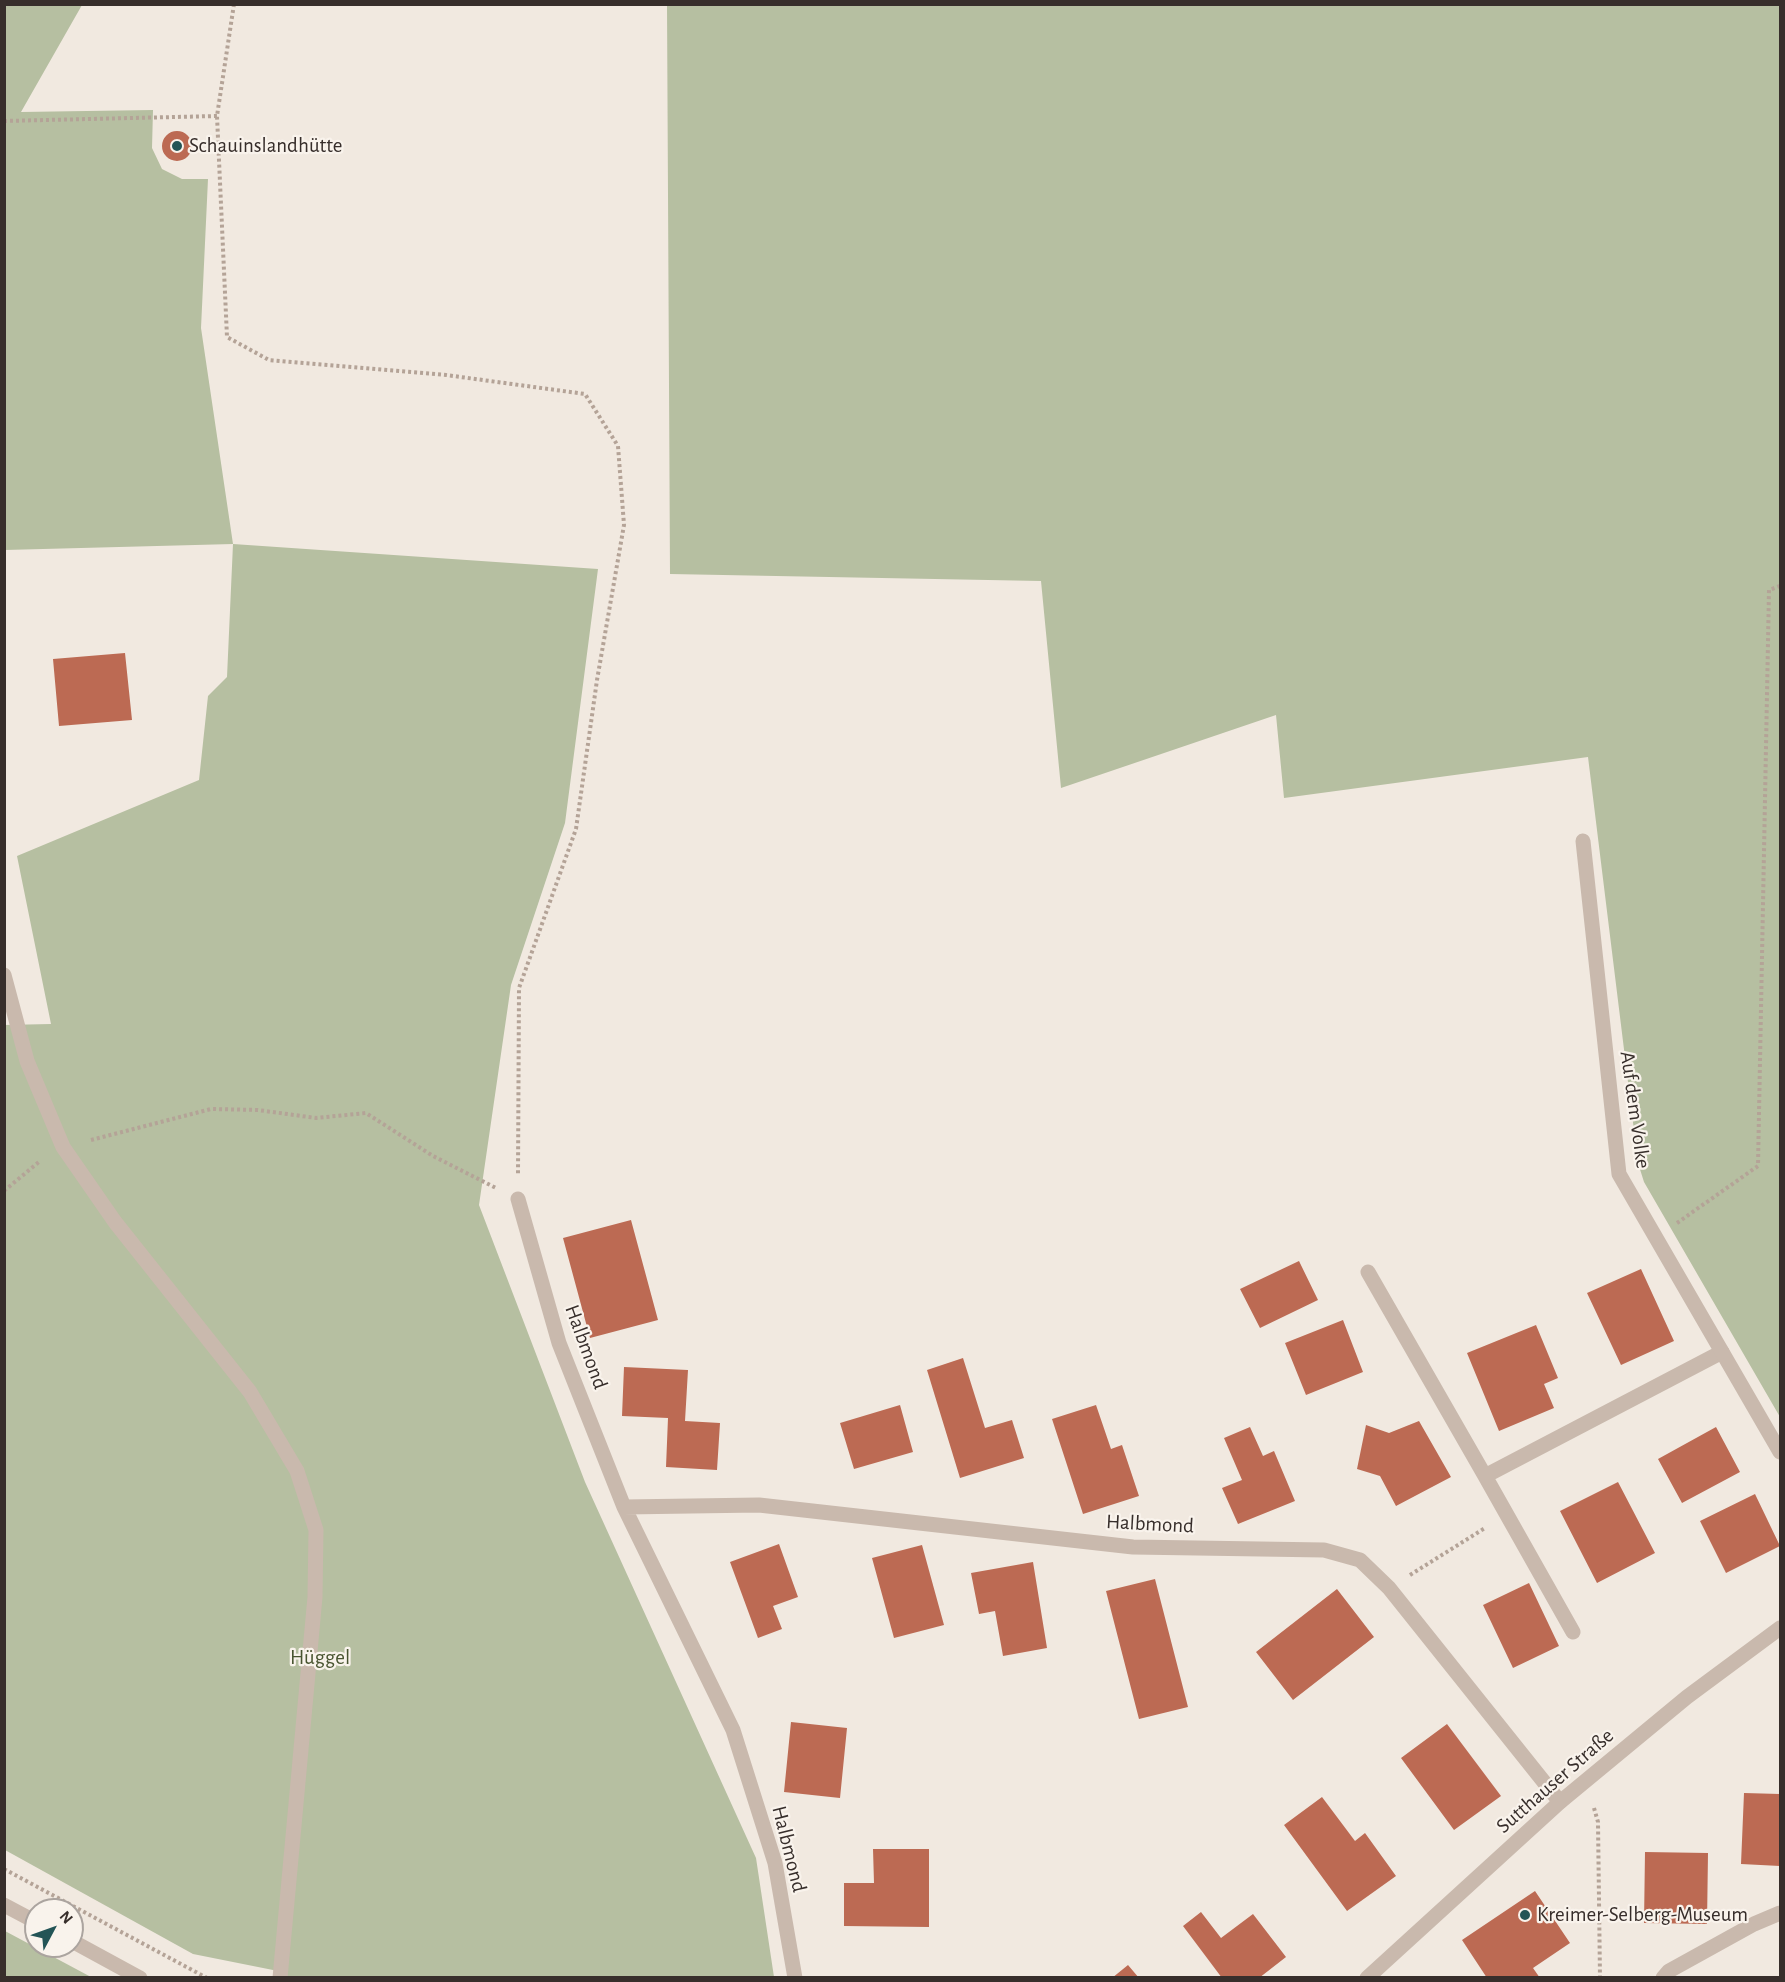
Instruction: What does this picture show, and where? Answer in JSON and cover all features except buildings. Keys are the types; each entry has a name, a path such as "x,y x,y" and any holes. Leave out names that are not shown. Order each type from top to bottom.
{"street":[{"name":"Auf dem Volke","path":"1583,841 1619,1174 1780,1452"},
{"path":"4,975 27,1061 63,1147 115,1222 250,1392 297,1472 316,1530 315,1598 280,1977"},
{"name":"Halbmond","path":"518,1199 559,1343 624,1506 733,1730 775,1863 795,1977"},
{"path":"1368,1272 1573,1632"},
{"path":"1485,1476 1722,1352"},
{"name":"Halbmond","path":"624,1506 759,1505 1133,1547 1324,1550 1360,1560 1389,1588 1560,1802"},
{"name":"Sutthauser Straße","path":"1367,1977 1560,1802 1688,1697 1780,1628"},
{"path":"4,1905 24,1916"},
{"path":"1664,1977 1669,1971 1754,1924 1780,1913"},
{"path":"84,1947 140,1977"}],"path":[{"path":"4,1191 38,1162 63,1147 211,1109 258,1110 316,1118 366,1113 434,1156 518,1199 519,988 576,829 597,680 624,525 618,446 585,394 446,375 269,360 227,336 218,116 234,4"},
{"path":"4,121 218,116"},
{"path":"1656,1237 1758,1166 1769,590 1780,586"},
{"path":"1389,1588 1506,1514"},
{"path":"1585,1782 1598,1822 1600,1977"},
{"path":"4,1869 207,1977"}],"green space":[{"path":"5,5 82,5 21,112 153,110 152,148 162,169 182,179 208,179 201,328 233,544 5,550"},
{"path":"667,5 1780,5 1780,1417 1644,1182 1638,1163 1588,757 1284,798 1276,715 1061,788 1041,581 670,574"},
{"name":"Hüggel","path":"233,544 598,569 565,823 511,985 479,1205 585,1482 756,1858 774,1977 290,1977 273,1970 193,1954 5,1850 4,1025 51,1024 17,856 199,780 208,696 227,677"},
{"path":"4,1931 24,1941 24,1958 55,1958 91,1977 5,1977"}],"place":[{"name":"Schauinslandhütte","path":"177,146"},
{"name":"Kreimer-Selberg-Museum","path":"1525,1915"}]}
